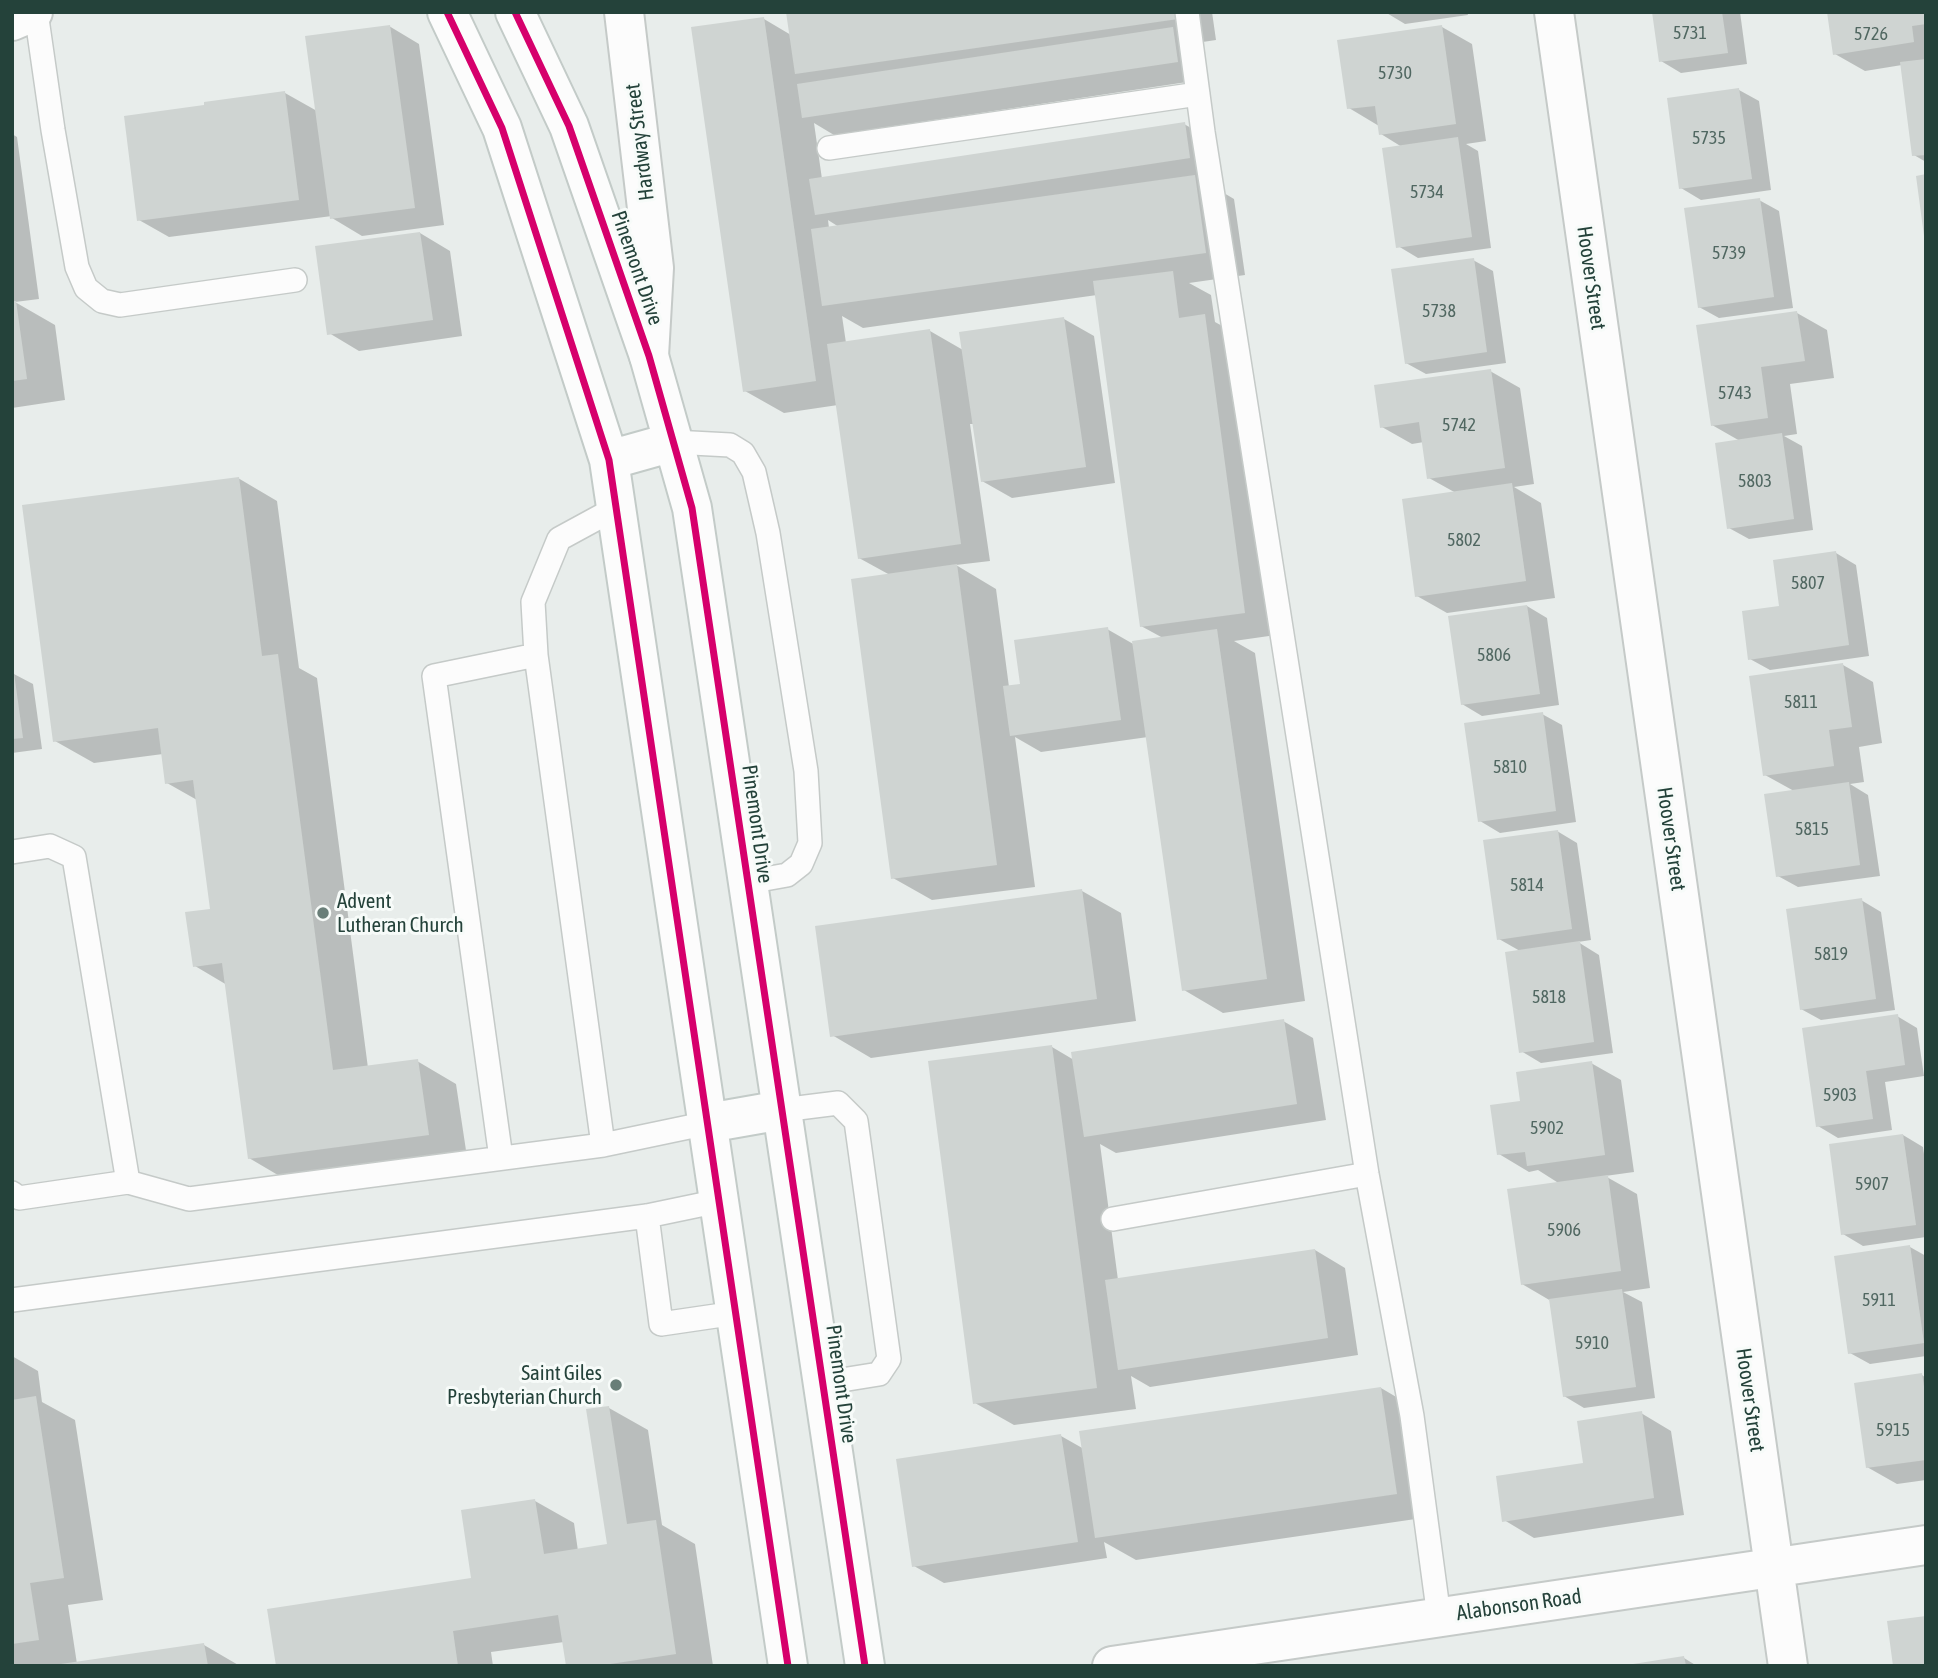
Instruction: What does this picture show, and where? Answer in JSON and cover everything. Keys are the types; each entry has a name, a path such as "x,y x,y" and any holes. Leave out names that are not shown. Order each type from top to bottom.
{"main road":[{"path":"12,21 35,12"},
{"path":"447,12 502,128 609,460 788,1666"},
{"name":"Pinemont Drive","path":"515,12 569,126 649,356 692,508 865,1666"},
{"name":"Hardway Street","path":"624,12 654,268 649,356"},
{"name":"Hoover Street","path":"1554,12 1787,1666"},
{"path":"609,460 673,442"},
{"path":"708,1123 782,1110"},
{"name":"Alabonson Road","path":"1112,1666 1926,1545"}],"lane":[{"path":"35,12 77,267 86,288 102,301 120,305 295,280"},
{"path":"1187,12 1367,1174 1412,1416 1439,1617"},
{"path":"829,148 1198,94"},
{"path":"673,442 730,445 744,453 754,472 768,533 806,771 810,843 800,864 787,875 748,881"},
{"path":"603,1145 536,655 533,602 559,539 616,508"},
{"path":"501,1158 434,676 536,655"},
{"path":"12,852 50,846 75,856 128,1182"},
{"path":"782,1110 838,1103 856,1121 889,1359 879,1374 823,1383"},
{"path":"12,1193 19,1198 128,1182 189,1199 603,1145 708,1123"},
{"path":"1113,1219 1367,1174"},
{"path":"12,1300 647,1216 719,1202"},
{"path":"647,1216 660,1324 736,1313"}],"building":[{"path":"786,12 1177,12 1178,19 795,74"},
{"path":"1652,12 1722,12 1728,53 1659,62"},
{"path":"1827,12 1926,12 1926,24 1912,26 1914,42 1833,55"},
{"path":"764,17 816,381 743,392 691,27"},
{"path":"390,25 415,208 330,219 305,36"},
{"path":"1442,25 1456,124 1379,135 1375,106 1347,109 1337,40"},
{"path":"1173,27 1178,62 802,118 797,84"},
{"path":"1926,59 1926,155 1912,156 1900,62"},
{"path":"1739,88 1752,179 1679,189 1667,98"},
{"path":"285,91 299,200 137,221 124,116"},
{"path":"1185,122 1190,158 815,215 809,179"},
{"path":"1458,137 1472,237 1396,248 1382,148"},
{"path":"1926,174 1926,236 1924,236 1916,176"},
{"path":"1195,175 1206,253 822,306 811,229"},
{"path":"1760,198 1774,297 1698,308 1684,208"},
{"path":"420,232 433,320 327,335 315,246"},
{"path":"1474,258 1487,352 1405,364 1391,269"},
{"path":"1173,271 1179,318 1205,314 1245,613 1140,627 1093,281"},
{"path":"12,301 16,301 27,379 12,381"},
{"path":"1797,311 1805,361 1761,367 1768,418 1711,426 1696,325"},
{"path":"1064,317 1086,467 981,482 959,332"},
{"path":"930,329 961,544 858,559 827,344"},
{"path":"1491,369 1505,468 1427,479 1419,422 1380,428 1374,385"},
{"path":"1782,433 1794,519 1727,529 1715,443"},
{"path":"239,477 262,656 278,654 333,1070 418,1059 429,1135 248,1159 222,963 193,967 185,912 210,909 193,780 165,784 158,728 53,742 22,505"},
{"path":"1512,483 1526,581 1415,597 1402,499"},
{"path":"1836,551 1849,645 1748,660 1742,611 1779,606 1773,560"},
{"path":"957,564 997,865 891,879 851,579"},
{"path":"1527,605 1540,694 1461,705 1448,616"},
{"path":"1108,627 1121,720 1010,736 1003,686 1020,684 1014,640"},
{"path":"1217,629 1267,979 1182,991 1132,641"},
{"path":"1843,663 1852,727 1829,730 1834,766 1763,776 1749,676"},
{"path":"12,673 23,738 12,739"},
{"path":"1543,712 1556,811 1478,822 1464,723"},
{"path":"1849,782 1860,865 1776,877 1764,794"},
{"path":"1558,830 1572,929 1497,940 1483,840"},
{"path":"1082,889 1097,999 830,1037 815,926"},
{"path":"1862,898 1876,999 1800,1010 1786,909"},
{"path":"1580,941 1594,1042 1519,1053 1505,952"},
{"path":"1898,1014 1905,1065 1866,1071 1873,1119 1816,1127 1802,1028"},
{"path":"1284,1019 1297,1104 1084,1137 1071,1052"},
{"path":"1052,1045 1097,1388 973,1404 928,1061"},
{"path":"1592,1061 1605,1155 1527,1166 1525,1152 1497,1155 1490,1105 1520,1101 1516,1072"},
{"path":"1903,1134 1916,1225 1841,1235 1829,1144"},
{"path":"1608,1175 1621,1271 1521,1285 1507,1189"},
{"path":"1910,1245 1924,1343 1848,1354 1834,1256"},
{"path":"1315,1249 1328,1338 1118,1370 1105,1280"},
{"path":"1622,1289 1636,1387 1563,1397 1549,1299"},
{"path":"1922,1373 1926,1401 1926,1460 1866,1468 1854,1383"},
{"path":"1381,1387 1397,1494 1095,1538 1079,1431"},
{"path":"36,1396 64,1578 30,1583 39,1640 12,1644 12,1400"},
{"path":"609,1406 627,1524 656,1520 676,1654 597,1666 566,1666 558,1615 453,1631 458,1666 276,1666 267,1609 471,1578 461,1510 535,1499 544,1554 607,1544 586,1409"},
{"path":"1642,1411 1654,1498 1502,1522 1496,1476 1583,1463 1577,1421"},
{"path":"1061,1434 1078,1542 912,1567 896,1459"},
{"path":"1926,1616 1926,1666 1893,1666 1887,1621"},
{"path":"204,1643 208,1666 61,1664"},
{"path":"1684,1656 1686,1666 1633,1666 1633,1664"}],"cycle path":[{"path":"447,12 502,128 609,460 788,1666"},
{"path":"515,12 569,126 649,356 692,508 865,1666"}],"place":[{"name":"Advent Lutheran Church","path":"323,913"},
{"name":"Saint Giles Presbyterian Church","path":"616,1385"}]}
